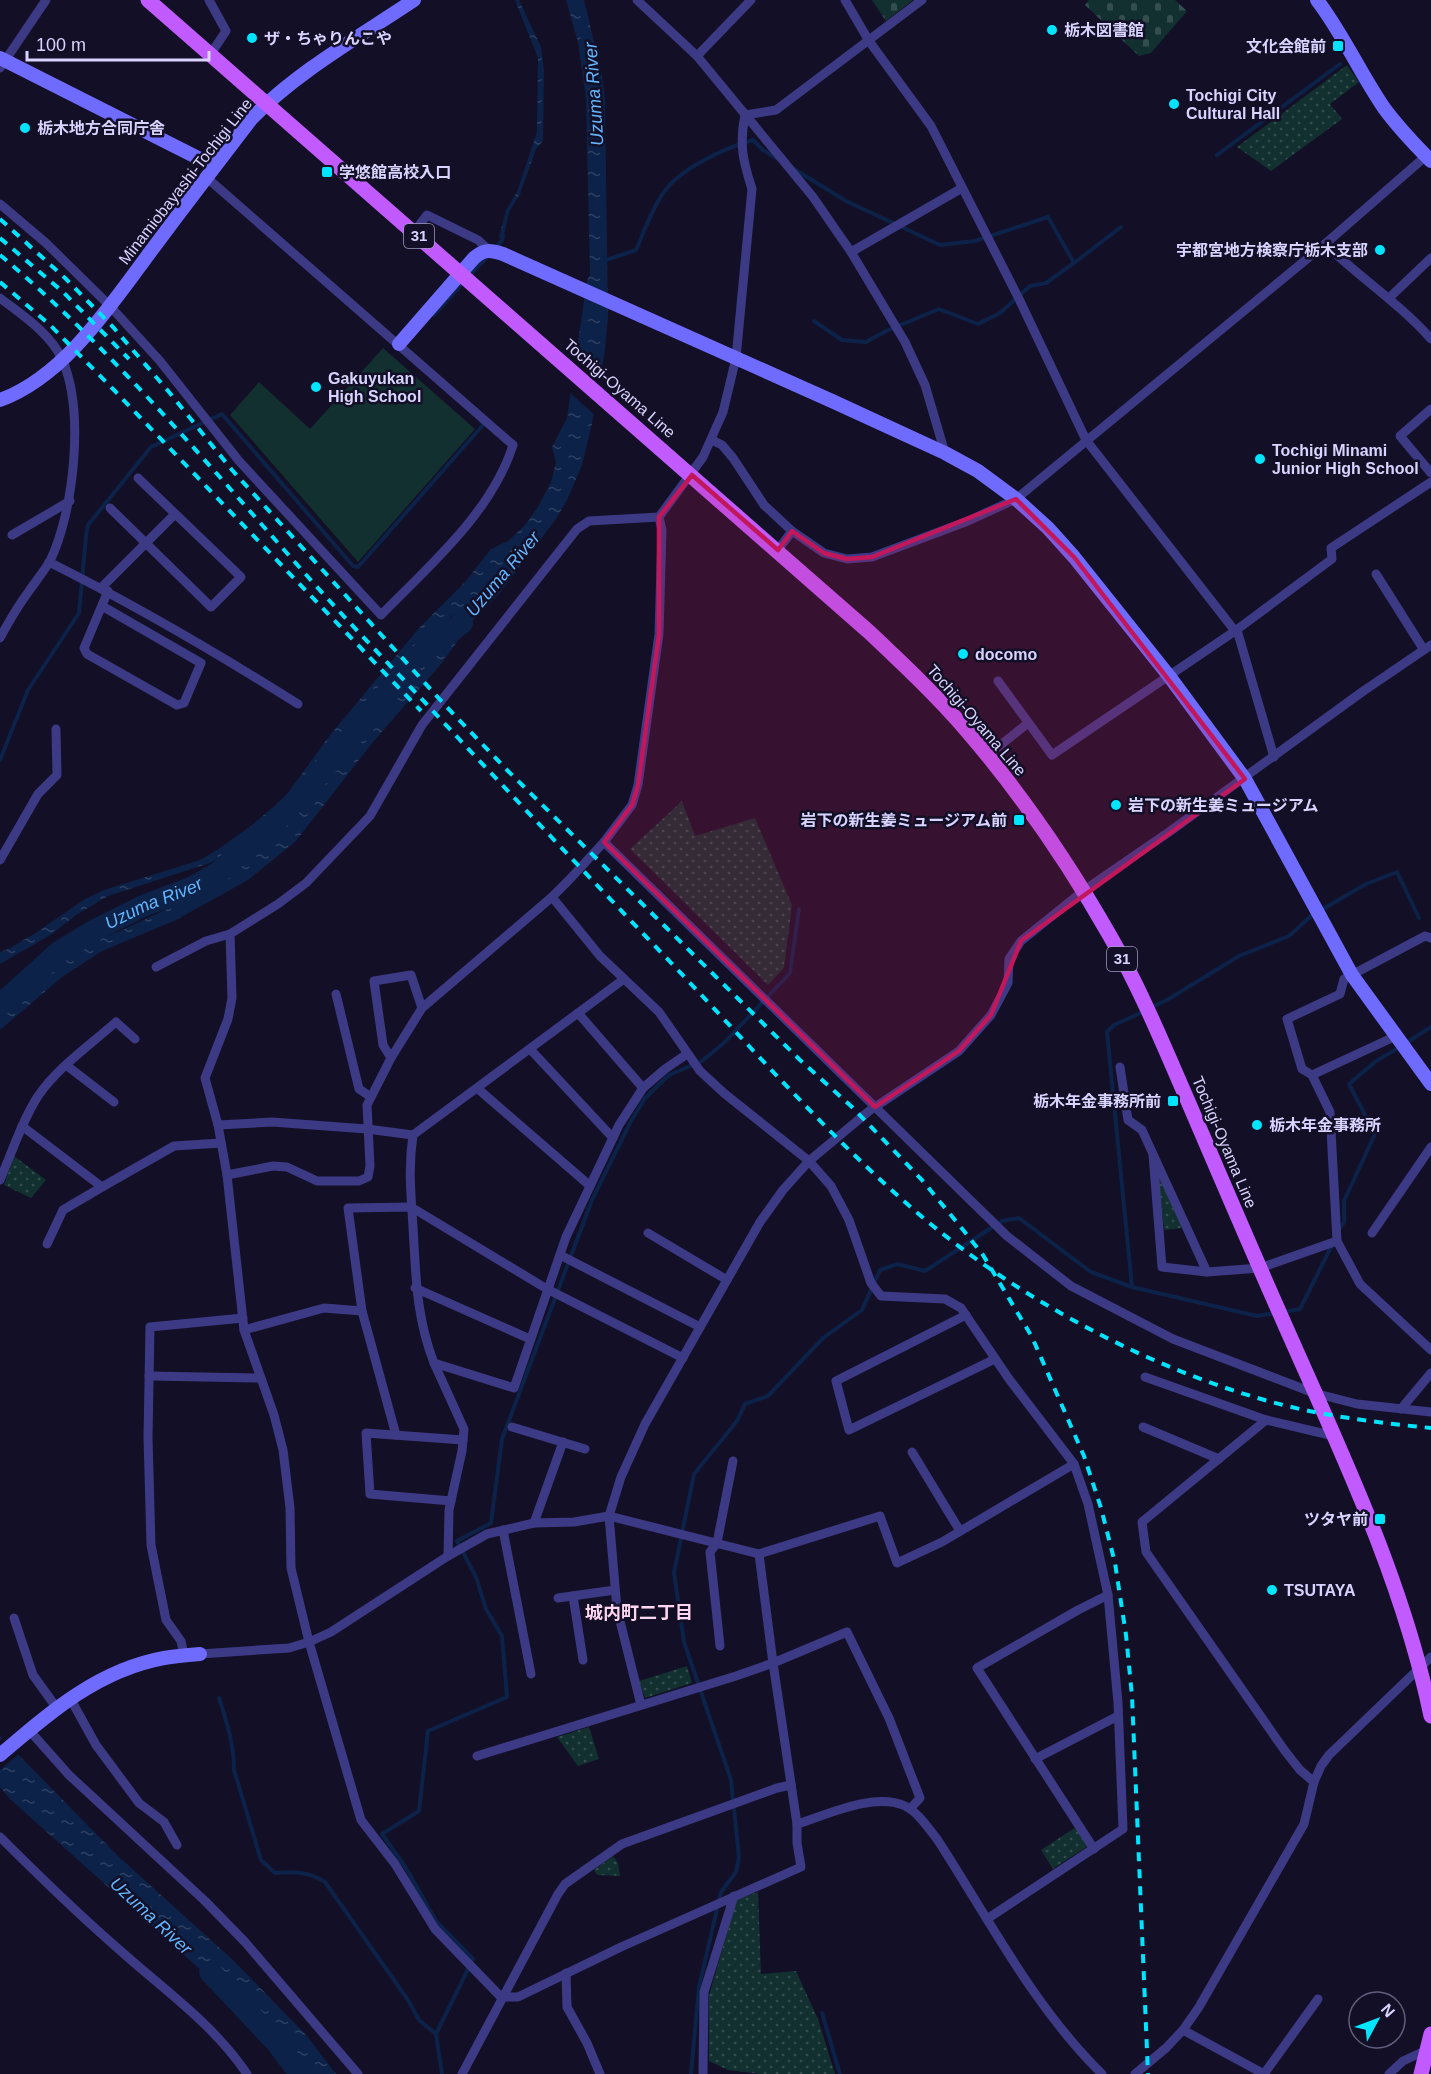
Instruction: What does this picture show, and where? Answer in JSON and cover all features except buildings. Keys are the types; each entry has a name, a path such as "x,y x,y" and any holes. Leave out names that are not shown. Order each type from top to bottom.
{"main road":[{"name":"Tochigi-Oyama Line","path":"148,0 778,550 922,682 987,756 1040,825 1112,939 1137,989 1334,1436 1426,1662 1431,1716"},
{"path":"1420,2074 1429,2051 1431,2034"}],"street":[{"path":"0,204 46,243 110,305 160,361 239,460 381,615 469,525 507,462 513,445 210,172 1,62 46,0"},
{"path":"210,0 226,31 210,55"},
{"name":"Minamiobayashi-Tochigi Line","path":"0,400 33,382 62,358 93,326 252,118 266,104 298,79 414,0"},
{"path":"638,0 697,56 813,197 851,252 904,342 925,385 945,453"},
{"path":"697,56 751,0"},
{"path":"845,0 869,41 931,126 1019,299 1086,440 1236,630 1274,757"},
{"path":"746,115 776,110 922,0"},
{"path":"712,440 722,445 764,505 792,531 824,553 847,559 872,557 1016,499 1429,158 1406,135 1384,107 1341,34 1317,0"},
{"path":"156,967 206,941 230,934 278,904 306,883 370,816 422,725 577,528 589,521 659,517 692,475 712,440 723,412 736,358 752,189 745,166 741,137 746,115"},
{"path":"851,252 962,188"},
{"path":"414,232 427,216 478,240 489,250"},
{"path":"1325,244 1348,266 1389,298 1431,339"},
{"path":"399,344 460,273 482,251 489,250 503,254 736,358 945,453 978,471 1016,499 1048,528 1074,557 1169,676 1245,778 1352,975 1431,1084"},
{"path":"1389,298 1431,258"},
{"path":"0,298 50,340 62,358 71,388 74,428 70,501 63,525 49,562 12,614 0,636"},
{"path":"1431,410 1400,436 1431,473"},
{"path":"110,507 211,607 241,577 138,478"},
{"path":"998,681 1052,755 1236,630 1332,559 1331,548 1431,482"},
{"path":"12,534 70,501"},
{"path":"102,606 201,663 184,704 177,705 87,654 84,648 102,606 105,590 175,514"},
{"path":"227,1175 273,1166 287,1167 317,1181 359,1181 368,1177 370,1166 367,1105 391,1058 422,1008 552,897 604,842 632,805 639,785 659,634 662,530 659,517"},
{"path":"778,550 792,531"},
{"path":"49,562 173,628 298,704"},
{"path":"641,1705 621,1629 615,1590 609,1516 621,1477 645,1424 760,1222 783,1190 809,1161 875,1107 959,1051 992,1015 1008,983 1009,959 1021,940 1083,891 1428,647 1376,574"},
{"path":"987,756 1028,723"},
{"path":"0,860 38,794 57,775 56,729"},
{"path":"604,842 1007,1236 1071,1286 1173,1339 1314,1392 1357,1404 1431,1412"},
{"path":"552,897 582,935 659,1012 700,1071 725,1094 809,1161 831,1186 845,1212 871,1283 881,1296 945,1299 961,1308 1009,1379 1074,1464 1088,1504 1108,1595 1118,1716 1123,1829 987,1919"},
{"path":"230,934 232,998 228,1019 205,1078 218,1125 227,1175 244,1330 274,1415 283,1450 290,1508 291,1568 309,1642 362,1820 395,1864 435,1929 501,1997 518,1997 801,1867 759,1554"},
{"path":"1431,938 1425,936 1344,979 1340,994 1287,1019 1302,1069 1312,1075 1330,1112 1337,1240 1360,1284 1431,1350"},
{"path":"391,1058 383,1045 375,981 411,975 422,1008"},
{"path":"218,1125 272,1122 368,1129 412,1135 624,979"},
{"path":"336,994 358,1089 371,1097"},
{"path":"578,1012 643,1089"},
{"path":"0,1180 22,1126 39,1095 66,1065 116,1022 135,1039"},
{"path":"1312,1075 1396,1036"},
{"path":"530,1048 613,1138"},
{"path":"434,1363 514,1388 560,1255 589,1185 613,1138 643,1089 665,1069 687,1054"},
{"path":"66,1065 114,1102"},
{"path":"1120,1067 1128,1120 1142,1130 1207,1272"},
{"path":"477,1088 589,1185"},
{"path":"22,1126 102,1187"},
{"path":"412,1135 408,1164 416,1288 423,1336 464,1429 451,1501 448,1556"},
{"path":"47,1244 63,1210 102,1187 174,1146 221,1143"},
{"path":"1372,1233 1431,1148"},
{"path":"1153,1155 1162,1267 1207,1272 1260,1268 1337,1240"},
{"path":"396,1435 362,1311 348,1208 411,1207 547,1289 682,1358"},
{"path":"648,1233 727,1280"},
{"path":"560,1255 700,1328"},
{"path":"416,1288 530,1339"},
{"path":"244,1330 324,1308 362,1311"},
{"path":"966,1316 836,1381 849,1430 995,1359"},
{"path":"184,1655 180,1641 166,1620 151,1545 148,1437 150,1327 243,1318"},
{"path":"1401,1409 1431,1372"},
{"path":"149,1376 261,1378"},
{"path":"1145,1377 1266,1420 1334,1436"},
{"path":"1266,1420 1142,1522 1146,1552 1285,1751 1300,1770 1314,1782"},
{"path":"512,1426 585,1449"},
{"path":"1143,1427 1219,1459"},
{"path":"451,1501 370,1494 366,1433 463,1440"},
{"path":"534,1523 563,1442"},
{"path":"912,1452 960,1531"},
{"path":"720,1646 710,1552 717,1543 733,1461"},
{"path":"0,1755 56,1707 105,1678 133,1666 163,1658 289,1647 309,1642 331,1632 487,1533 534,1523 574,1522 609,1516 759,1554 880,1516 897,1563 942,1542 1074,1464"},
{"path":"503,1530 531,1674"},
{"path":"558,1598 615,1590"},
{"path":"1094,1849 977,1668 1108,1595"},
{"path":"573,1596 583,1660"},
{"path":"14,1618 33,1675 56,1707"},
{"path":"477,1756 773,1664 847,1632 889,1718 920,1798 910,1809"},
{"path":"1135,2074 1166,2048 1183,2030 1199,2007 1304,1824 1314,1782 1321,1766 1329,1755 1426,1662"},
{"path":"70,1698 96,1745 139,1803 164,1822 177,1845"},
{"path":"1035,1759 1118,1716"},
{"path":"26,1733 205,1901 245,1942 358,2074"},
{"path":"462,2074 501,1997 558,1894 566,1884 622,1844 791,1785"},
{"path":"797,1824 869,1802 890,1802 910,1809 937,1839 1045,2010 1070,2041 1102,2074"},
{"path":"0,1837 63,1900 193,2012 217,2036 242,2072"},
{"path":"703,2074 704,1992 734,1896"},
{"path":"566,1973 567,2007 587,2043 600,2074"},
{"path":"1183,2030 1264,2074 1318,1999"},
{"path":"1389,2074 1402,2061 1429,2051"}],"highlighted area":[{"path":"692,475 778,550 792,531 824,553 847,559 872,557 1016,499 1074,557 1245,779 1021,941 991,1015 959,1051 875,1107 604,842 632,805 638,785 659,634 659,517"}],"green space":[{"path":"872,0 913,0 886,21"},
{"path":"1089,0 1175,0 1187,11 1151,53 1139,56 1085,5"},
{"path":"1347,65 1359,82 1330,104 1342,119 1271,171 1237,147"},
{"path":"383,348 475,429 358,562 230,415 259,382 310,429"},
{"path":"682,801 695,836 755,818 792,905 784,968 768,985 630,849"},
{"path":"14,1156 46,1180 31,1198 4,1185"},
{"path":"1158,1175 1182,1228 1164,1230"},
{"path":"687,1666 692,1683 645,1698 639,1681"},
{"path":"589,1727 599,1759 578,1766 557,1737"},
{"path":"1076,1827 1088,1846 1053,1869 1041,1850"},
{"path":"613,1856 618,1863 620,1876 597,1875 594,1870"},
{"path":"758,1892 761,1974 796,1971 818,2019 835,2074 761,2074 728,2070 709,2061 709,1995 737,1899"}],"water":[{"path":"515,0 519,0 541,47 544,70 543,141 536,149 520,194 509,212 503,239 499,237 506,210 517,192 537,132 538,58"},
{"path":"566,0 584,0 602,75 605,100 608,317 605,350 592,424 582,465 567,500 556,519 498,595 473,620 441,664 373,742 296,841 248,880 176,920 102,951 62,977 0,1030 0,995 30,972 68,951 120,931 167,909 182,898 218,880 257,851 297,814 346,751 432,649 454,614 427,640 356,721 304,789 252,839 210,863 108,896 76,915 52,934 0,964 0,952 34,934 85,899 104,890 200,860 252,825 285,797 330,735 420,627 466,581 491,549 508,541 525,525 538,507 551,482 556,462 552,447 567,418 587,280 590,275 586,98 578,42"},
{"path":"0,1736 118,1856 234,1961 307,2036 336,2074 307,2074 249,2007 202,1971 10,1799 0,1787"}],"pier":[{"path":"575,350 604,374 596,416 568,391"},
{"path":"4,1737 20,1753 0,1770 0,1740"}],"waterway":[{"path":"1217,155 1340,64"},
{"path":"606,260 636,250 662,195 690,168 729,148 753,140 763,150 778,159"},
{"path":"794,169 846,201 940,245 975,241 1048,217 1074,263 1121,227"},
{"path":"495,249 503,235"},
{"path":"468,277 488,256"},
{"path":"814,321 842,340 866,342 939,309 978,324 1000,313 1030,286 1046,283 1074,263"},
{"path":"434,315 463,283"},
{"path":"0,760 28,690 79,613 88,525 151,447 222,414 353,566 358,567 484,424 481,421"},
{"name":"Uzuma River","path":"0,1005 59,952 95,930 143,906 193,887 219,872 276,821 307,789 412,661 462,623"},
{"path":"1152,1007 1239,956 1289,936 1311,916 1366,884 1397,872 1419,918"},
{"path":"436,2034 473,1959 436,1921 406,1868 382,1834 419,1811 428,1731 507,1697 502,1636 486,1609 476,1577 457,1541 491,1523 502,1439 592,1200 631,1121 645,1098 669,1075 702,1061 724,1043 790,973 799,909"},
{"path":"1132,1287 1107,1032 1114,1025 1145,1011"},
{"path":"1406,1043 1431,1027"},
{"path":"1339,1230 1344,1222 1344,1201 1375,1134 1349,1084 1376,1061 1400,1047"},
{"path":"691,2074 699,1987 721,1892 736,1872 739,1857 731,1780 684,1642 674,1573 694,1474 737,1421 745,1404 768,1396 823,1338 862,1310 880,1270 897,1264 925,1271 1002,1221 1019,1218 1091,1272 1132,1287 1257,1316 1276,1313"},
{"path":"1284,1312 1300,1309 1332,1245"},
{"path":"219,1698 231,1743 234,1770 261,1860 275,1873 301,1873 325,1882 408,2000 419,2020 436,2034 442,2074"},
{"name":"Uzuma River","path":"210,1972 276,2042 300,2074"},
{"path":"822,2013 840,2074"}],"railway":[{"path":"0,219 65,278 113,327 232,470 443,703 507,770 800,1060 852,1107 922,1180 983,1255 1032,1337 1084,1456 1101,1508 1115,1563 1132,1696 1148,2074"},
{"path":"0,238 63,292 129,359"},
{"path":"0,255 42,292 122,370 339,611 522,806 825,1126 921,1216 963,1249 1054,1310 1154,1360 1206,1381 1309,1411 1431,1428"},
{"path":"0,282 50,325 114,390 421,711"}],"place":[{"name":"栃木図書館","path":"1052,30"},
{"name":"ザ・ちゃりんこや","path":"252,38"},
{"name":"文化会館前","path":"1338,46"},
{"name":"Tochigi City Cultural Hall","path":"1174,104"},
{"name":"栃木地方合同庁舎","path":"25,128"},
{"name":"学悠館高校入口","path":"327,172"},
{"name":"宇都宮地方検察庁栃木支部","path":"1380,250"},
{"name":"Gakuyukan High School","path":"316,387"},
{"name":"Tochigi Minami Junior High School","path":"1260,459"},
{"name":"docomo","path":"963,654"},
{"name":"岩下の新生姜ミュージアム","path":"1116,805"},
{"name":"岩下の新生姜ミュージアム前","path":"1019,820"},
{"name":"栃木年金事務所前","path":"1173,1101"},
{"name":"栃木年金事務所","path":"1257,1125"},
{"name":"ツタヤ前","path":"1380,1519"},
{"name":"TSUTAYA","path":"1272,1590"}],"district":[{"name":"城内町二丁目","path":"639,1613"}]}
